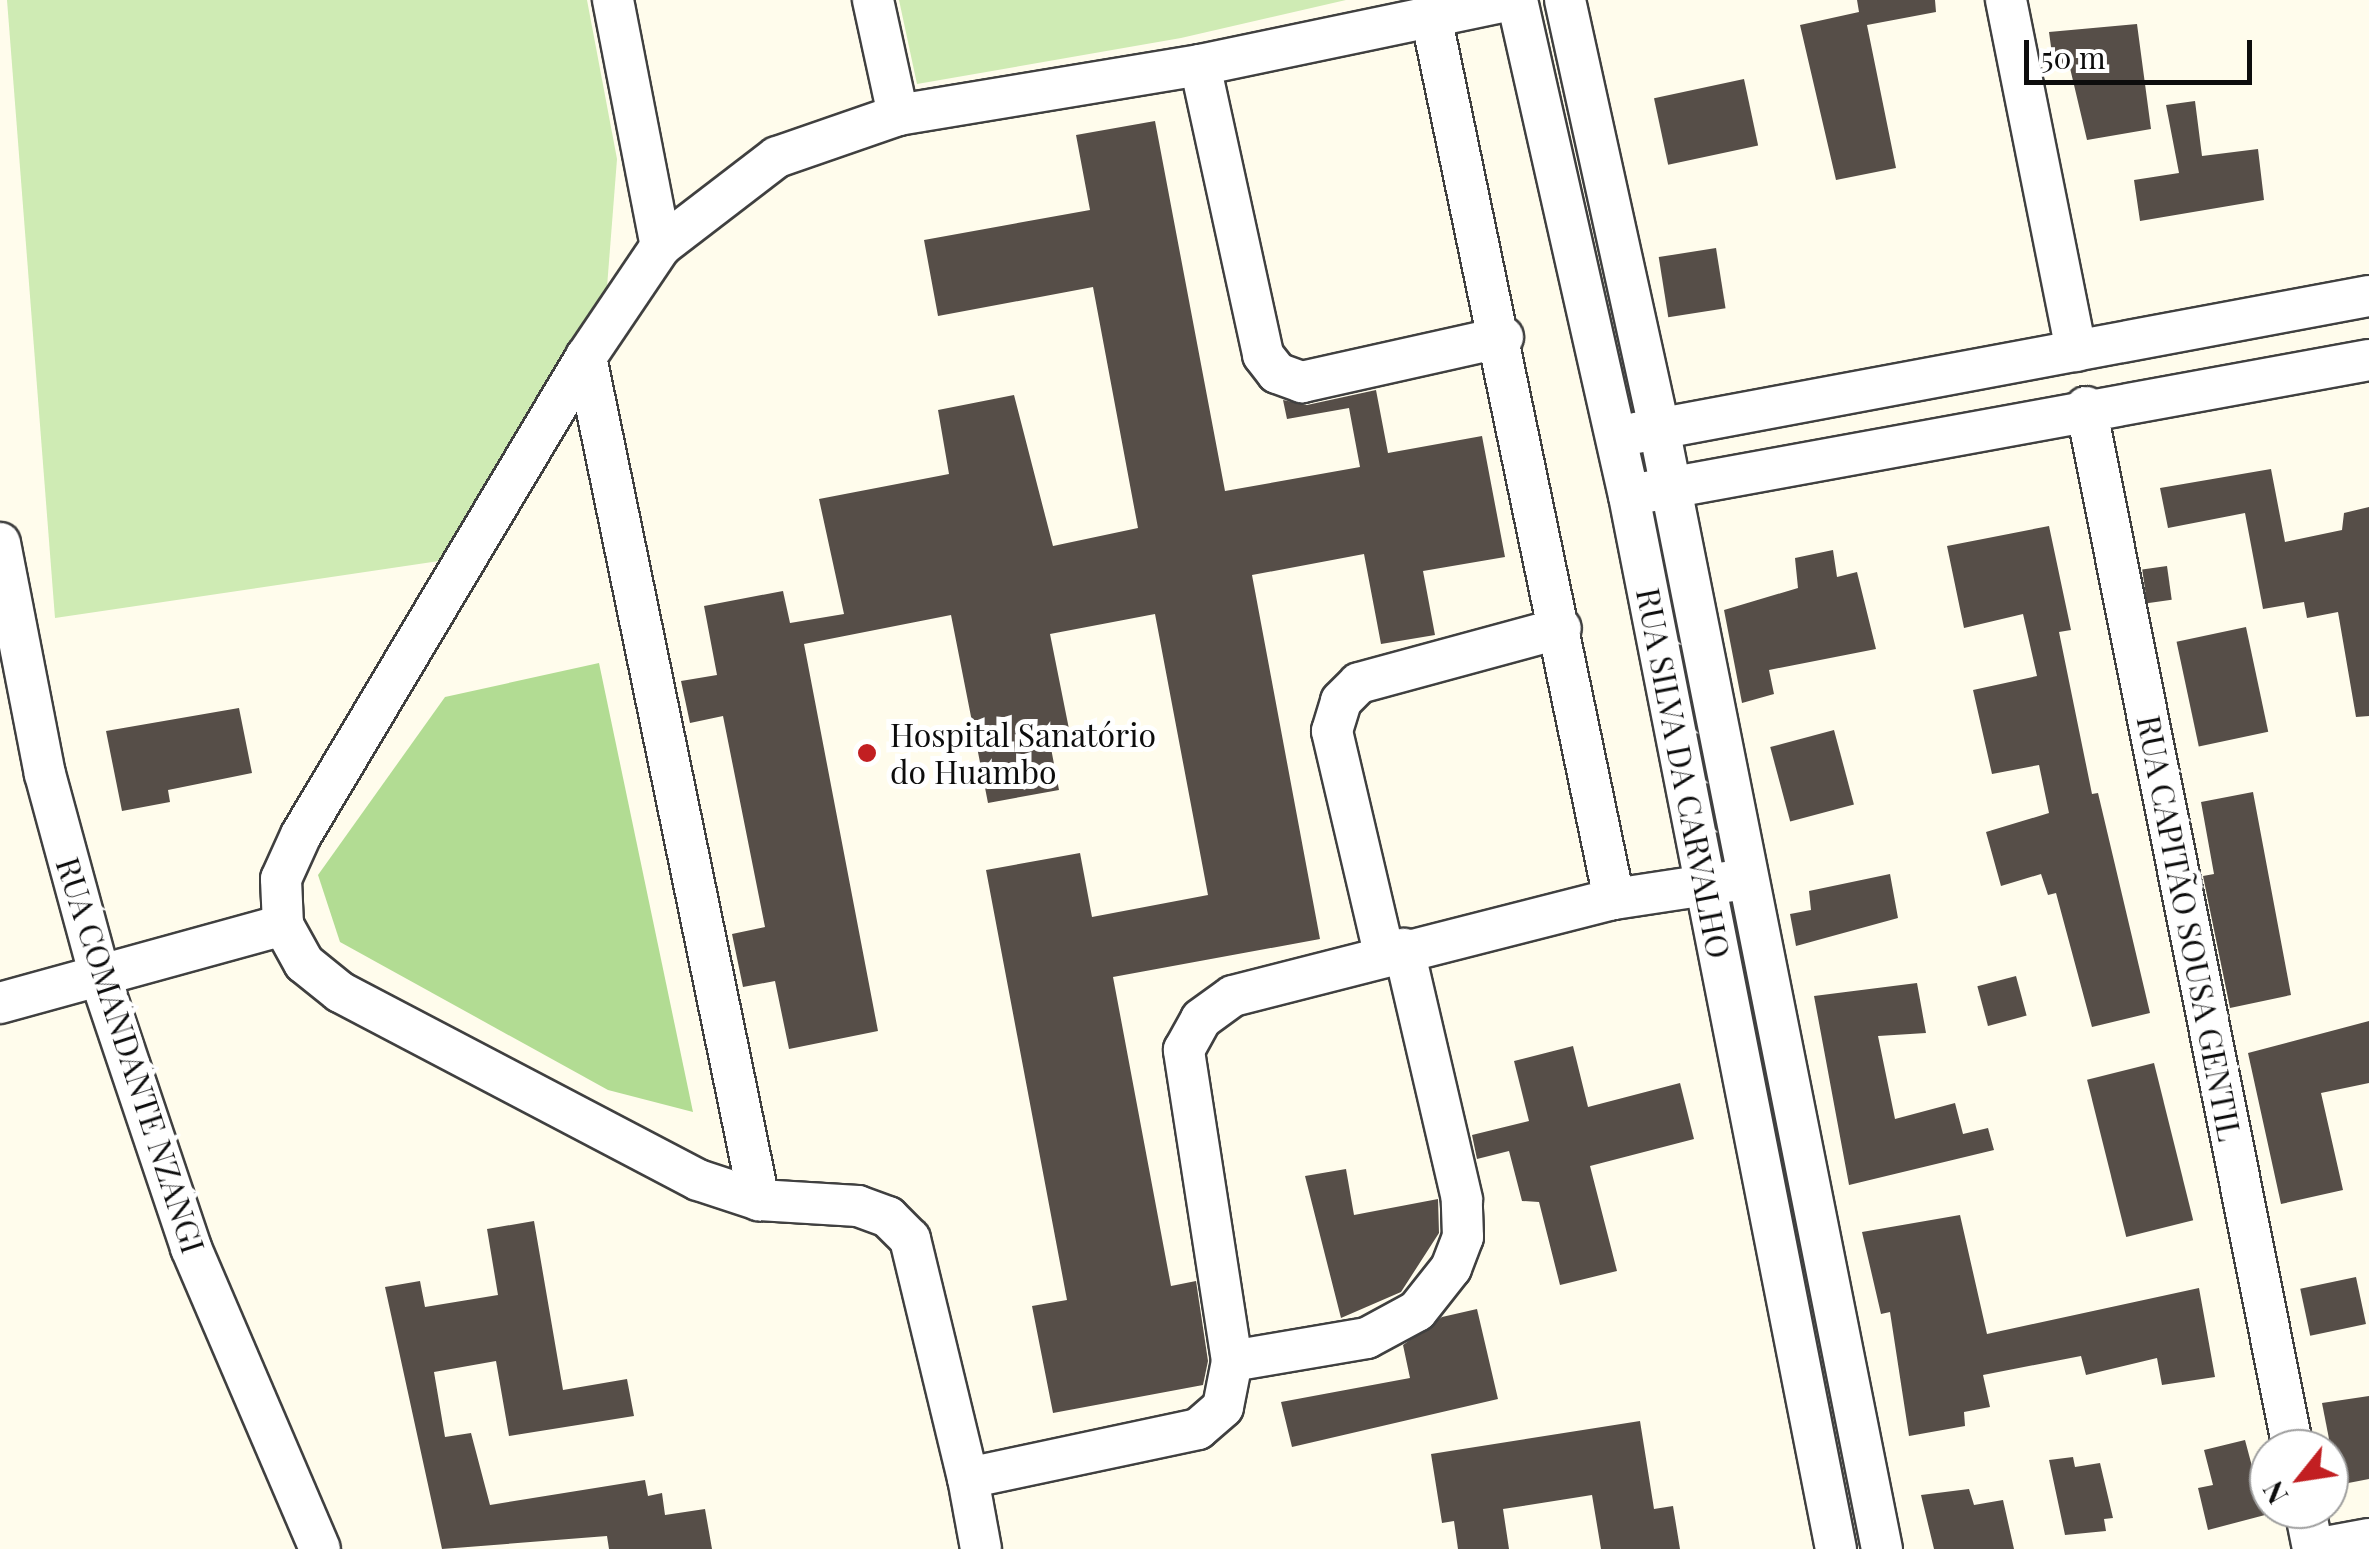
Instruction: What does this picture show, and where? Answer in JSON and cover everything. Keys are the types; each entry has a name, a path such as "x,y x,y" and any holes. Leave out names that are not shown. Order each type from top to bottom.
{"street":[{"path":"613,0 662,246"},
{"path":"873,0 898,115"},
{"path":"981,1549 968,1478 910,1238 888,1217 858,1206 759,1200 698,1180 340,992 304,962 283,925 281,879 301,836 586,356 662,246 778,157 898,115 1200,65 1514,0"},
{"name":"RUA SILVA DA CARVALHO","path":"1514,0 1629,496 1836,1549"},
{"name":"RUA SILVA DA CARVALHO","path":"1566,0 1660,428 1882,1549"},
{"path":"2006,0 2076,350"},
{"path":"1430,16 1503,337 1614,899"},
{"path":"1200,65 1263,354 1276,373 1302,382 1503,337"},
{"path":"1616,436 2369,296"},
{"path":"586,356 759,1200"},
{"path":"1629,496 2086,407 2369,360"},
{"name":"RUA CAPITÃO SOUSA GENTIL","path":"2086,407 2289,1429"},
{"name":"RUA COMANDANTE NZANGI","path":"0,543 45,774 100,977 191,1248 320,1549"},
{"path":"1232,1361 1368,1338 1417,1311 1451,1268 1463,1237 1462,1199 1332,731 1340,702 1359,683 1561,628"},
{"path":"968,1478 1118,1452 1198,1428 1223,1407 1232,1361 1184,1050 1201,1018 1234,996 1394,951 1614,899 1751,877"},
{"path":"0,1004 283,925"},
{"path":"1752,1118 1795,1110"},
{"path":"1812,1419 1856,1412"},
{"path":"2314,1549 2369,1539"}],"green space":[{"path":"7,0 587,0 617,159 607,287 586,357 466,557 55,618"},
{"path":"899,0 1346,0 1181,38 917,84"},
{"path":"599,663 693,1112 608,1090 340,942 318,875 445,697"}],"building":[{"path":"1857,0 1935,0 1936,12 1867,25 1896,168 1836,180 1800,25 1859,12"},
{"path":"2137,24 2151,129 2087,140 2070,68 2054,69 2049,32"},
{"path":"1744,79 1758,146 1668,165 1654,98"},
{"path":"2195,101 2202,156 2258,149 2264,200 2140,221 2134,180 2179,173 2166,105"},
{"path":"1155,121 1225,491 1360,467 1349,408 1287,419 1283,400 1307,405 1376,390 1388,453 1482,436 1505,557 1423,571 1435,635 1381,644 1364,554 1252,575 1320,939 1113,977 1171,1286 1196,1281 1208,1361 1203,1385 1053,1413 1032,1306 1067,1300 986,870 1080,853 1092,917 1208,895 1155,614 1050,634 1071,739 1050,743 1059,790 988,803 951,615 804,644 878,1031 789,1049 775,981 743,987 732,934 765,927 723,716 690,723 681,681 717,675 704,606 783,591 790,623 844,614 819,499 949,474 938,410 1014,395 1053,546 1138,528 1093,287 938,316 924,240 1090,210 1076,135"},
{"path":"1716,248 1726,308 1668,317 1659,257"},
{"path":"2271,469 2285,542 2342,530 2344,513 2369,507 2369,716 2356,717 2338,612 2307,618 2304,602 2263,609 2245,513 2168,528 2160,488"},
{"path":"2049,526 2071,630 2059,632 2092,794 2098,793 2150,1013 2092,1027 2056,893 2048,895 2041,874 2001,886 1986,832 2049,813 2039,765 1992,774 1973,690 2037,676 2023,614 1964,628 1947,546"},
{"path":"1833,550 1837,577 1857,572 1876,649 1769,670 1774,694 1742,703 1724,610 1798,588 1795,558"},
{"path":"2167,566 2172,600 2147,603 2142,569"},
{"path":"2246,627 2268,732 2199,746 2177,642"},
{"path":"239,708 252,773 168,790 170,802 122,811 106,731"},
{"path":"1834,730 1854,804 1790,821 1770,747"},
{"path":"2253,792 2291,995 2230,1008 2203,876 2214,874 2201,802"},
{"path":"1890,874 1898,918 1796,946 1790,914 1811,910 1809,891"},
{"path":"2016,976 2027,1016 1988,1026 1977,986"},
{"path":"1917,983 1926,1033 1878,1036 1895,1119 1955,1103 1963,1134 1988,1128 1994,1150 1849,1185 1814,996"},
{"path":"2369,1021 2369,1083 2321,1093 2343,1190 2281,1204 2248,1053"},
{"path":"1573,1046 1588,1107 1680,1083 1694,1139 1590,1166 1617,1271 1560,1285 1539,1202 1522,1201 1509,1151 1477,1159 1472,1135 1529,1121 1514,1061"},
{"path":"2154,1063 2193,1220 2126,1237 2087,1080"},
{"path":"1346,1169 1354,1215 1438,1199 1439,1233 1401,1292 1341,1318 1305,1176"},
{"path":"1960,1215 1987,1334 2199,1288 2215,1377 2162,1385 2157,1358 2086,1375 2081,1356 1983,1375 1990,1407 1964,1412 1965,1426 1909,1436 1890,1312 1881,1314 1862,1232"},
{"path":"534,1221 563,1390 627,1379 634,1416 509,1436 496,1361 434,1372 445,1437 471,1433 490,1505 645,1480 648,1496 662,1493 665,1515 705,1509 712,1549 609,1549 607,1536 442,1549 385,1287 420,1281 425,1307 498,1295 487,1229"},
{"path":"2356,1277 2366,1324 2310,1336 2300,1289"},
{"path":"1477,1309 1498,1399 1292,1447 1281,1402 1410,1378 1403,1345 1442,1317"},
{"path":"2369,1396 2369,1479 2349,1483 2349,1429 2327,1429 2322,1403"},
{"path":"1640,1421 1654,1509 1673,1506 1680,1549 1601,1549 1592,1495 1503,1509 1509,1549 1458,1549 1454,1521 1442,1523 1431,1454"},
{"path":"2245,1440 2249,1455 2249,1519 2208,1530 2198,1488 2213,1485 2204,1450"},
{"path":"2073,1457 2075,1467 2100,1463 2113,1518 2104,1519 2106,1531 2065,1535 2049,1460"},
{"path":"1969,1489 1974,1505 2003,1500 2014,1549 1934,1549 1921,1495"}],"place":[{"name":"Hospital Sanatório do Huambo","path":"867,753"}]}
